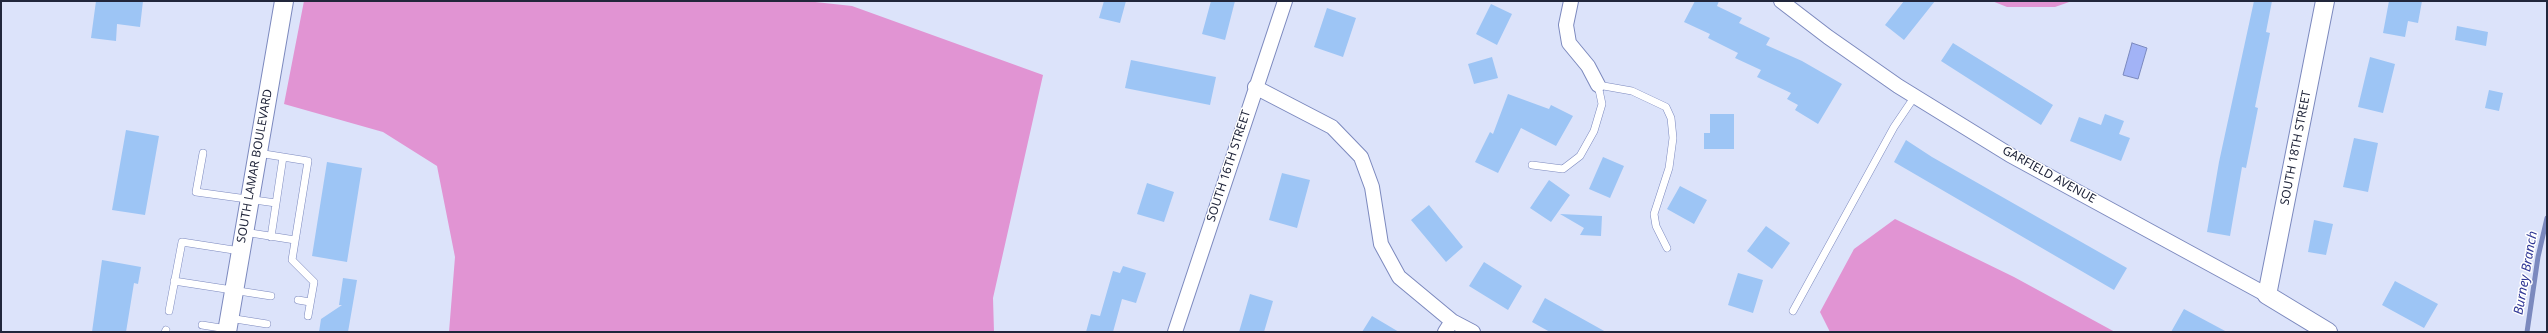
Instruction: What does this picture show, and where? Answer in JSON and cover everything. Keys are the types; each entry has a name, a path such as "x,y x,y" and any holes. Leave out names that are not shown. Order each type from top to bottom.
{"street":[{"name":"SOUTH LAMAR BOULEVARD","path":"228,326 284,1"},
{"name":"SOUTH 16TH STREET","path":"1175,332 1284,1"},
{"path":"1571,1 1566,25 1569,43 1588,66 1598,85"},
{"name":"GARFIELD AVENUE","path":"1781,1 1828,37 1915,96 2010,154 2267,295 2328,332"},
{"name":"SOUTH 18TH STREET","path":"2267,295 2324,1"},
{"path":"1255,87 1332,127 1361,158 1372,187 1381,244 1399,277 1448,326 1473,332"}],"lane":[{"path":"1532,165 1563,168 1580,156 1594,131 1602,104 1598,85 1632,91 1666,107 1671,118 1673,138 1668,168 1654,214 1656,226 1667,248"},
{"path":"1793,311 1894,127 1915,96"},
{"path":"203,153 196,192 276,203"},
{"path":"258,153 308,161 292,260 314,282 308,316"},
{"path":"271,237 283,157"},
{"path":"244,232 295,240"},
{"path":"169,311 182,242 241,251"},
{"path":"174,281 271,296"},
{"path":"298,300 310,302"},
{"path":"202,325 228,326 267,324"}],"shaded area":[{"path":"304,1 806,1 852,6 1043,75 993,298 994,332 449,332 455,257 437,166 383,132 284,104"},
{"path":"1992,1 2072,1 2055,7 2007,7"},
{"path":"1895,219 2014,277 2115,332 1830,332 1820,312 1854,249"}],"water":[{"path":"2132,43 2147,48 2138,79 2123,75"}],"building":[{"path":"96,1 143,1 140,27 117,24 116,41 91,38"},
{"path":"1104,1 1126,1 1120,23 1099,18"},
{"path":"1211,1 1235,1 1225,40 1202,34"},
{"path":"1695,1 1719,1 1717,6 1742,18 1739,23 1770,38 1766,45 1802,61 1842,84 1818,124 1795,110 1798,105 1787,99 1791,93 1757,77 1761,70 1735,58 1738,53 1708,38 1710,34 1684,22"},
{"path":"1904,1 1935,1 1904,40 1885,25"},
{"path":"2254,1 2272,1 2266,32 2270,33 2255,107 2258,108 2246,168 2242,167 2230,236 2207,232 2219,162"},
{"path":"2389,1 2422,1 2418,23 2408,21 2405,37 2383,33"},
{"path":"1491,4 1512,14 1497,45 1476,34"},
{"path":"1327,8 1356,18 1343,57 1314,47"},
{"path":"2457,26 2488,32 2486,46 2455,40"},
{"path":"1953,43 2053,105 2041,125 1941,61"},
{"path":"1492,57 1498,78 1474,84 1468,64"},
{"path":"2370,57 2395,64 2383,113 2358,107"},
{"path":"1131,60 1216,77 1210,105 1125,88"},
{"path":"2489,90 2503,93 2499,111 2485,108"},
{"path":"1508,94 1549,109 1551,105 1573,116 1556,146 1521,128 1498,173 1475,162 1490,132 1493,134"},
{"path":"1710,114 1734,114 1734,149 1704,149 1704,133 1710,133"},
{"path":"2105,114 2124,121 2119,134 2130,138 2121,161 2070,141 2079,117 2101,125"},
{"path":"126,130 159,136 145,215 112,210"},
{"path":"2354,138 2378,143 2368,192 2343,187"},
{"path":"1906,140 1932,157 2127,268 2114,290 1894,162"},
{"path":"1603,157 1624,166 1610,198 1589,189"},
{"path":"327,162 362,168 347,262 312,256"},
{"path":"1282,173 1310,180 1297,228 1269,220"},
{"path":"1549,180 1570,195 1551,222 1530,208"},
{"path":"1147,183 1174,192 1164,222 1137,214"},
{"path":"1680,186 1707,200 1694,224 1667,209"},
{"path":"1429,205 1463,247 1446,262 1411,220"},
{"path":"1560,214 1602,216 1601,236 1580,235 1584,228"},
{"path":"2314,220 2333,224 2326,255 2308,252"},
{"path":"1766,226 1790,243 1772,269 1747,251"},
{"path":"102,260 141,267 138,284 134,283 126,332 92,332"},
{"path":"1484,262 1522,286 1508,310 1469,286"},
{"path":"1123,266 1146,273 1136,303 1122,299 1113,332 1086,332 1091,314 1100,316 1113,271 1120,273"},
{"path":"1738,273 1763,280 1753,313 1728,305"},
{"path":"343,278 357,280 348,332 319,332 321,319 342,305 339,305"},
{"path":"2395,281 2438,304 2424,328 2382,305"},
{"path":"1250,294 1273,301 1264,332 1239,332"},
{"path":"1545,298 1606,332 1550,332 1532,322"},
{"path":"2184,309 2227,332 2171,332"},
{"path":"1372,316 1399,332 1362,332"}],"waterway":[{"name":"Burney Branch","path":"2527,332 2538,257 2547,218"}]}
